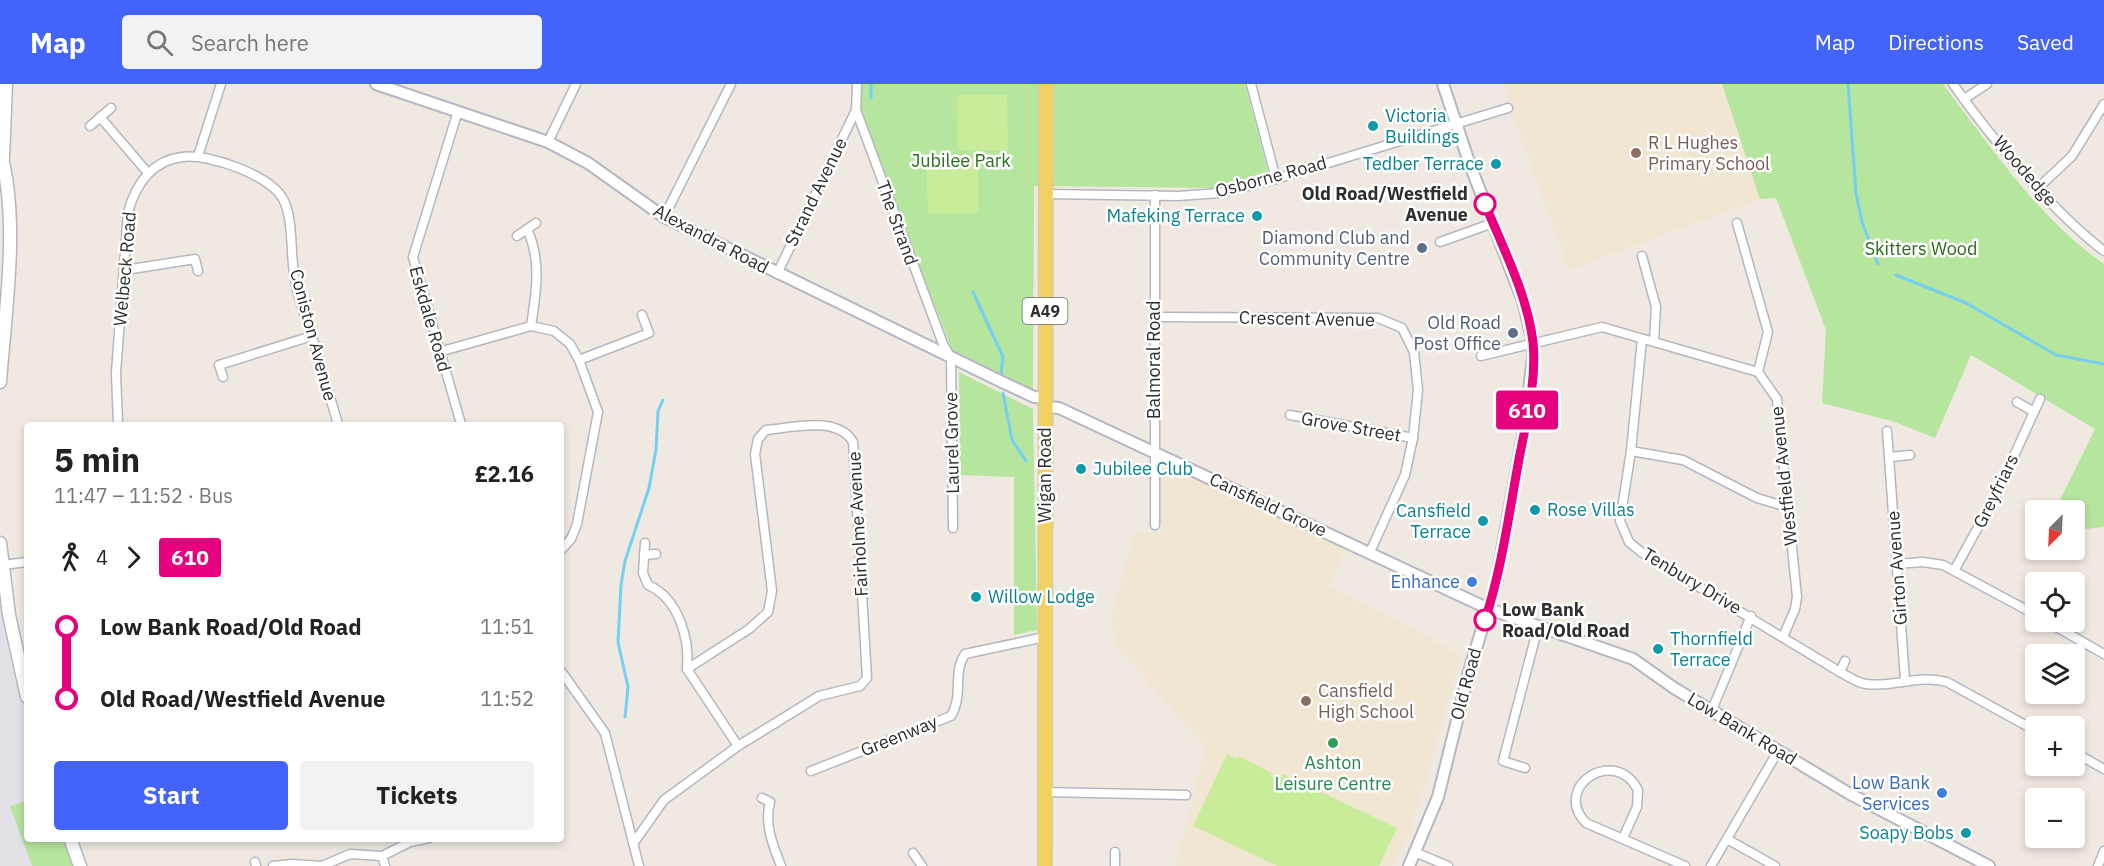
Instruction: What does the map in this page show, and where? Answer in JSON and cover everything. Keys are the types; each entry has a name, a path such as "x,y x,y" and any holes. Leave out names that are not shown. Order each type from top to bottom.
{"main road":[{"path":"0,382 9,271 8,190 2,156 6,84"},
{"name":"Wigan Road","path":"1045,866 1046,84"},
{"path":"0,543 9,615 24,683"},
{"path":"71,842 80,866"}],"street":[{"path":"100,117 148,173 170,159 198,156 221,84"},
{"name":"Alexandra Road","path":"376,84 548,142 588,163 664,217 777,274 1046,402"},
{"path":"548,142 576,84"},
{"path":"664,217 731,84"},
{"name":"The Strand","path":"857,84 856,110 943,345 951,358"},
{"path":"1251,84 1276,179"},
{"name":"Old Road","path":"1409,866 1417,852 1438,798 1470,668 1489,609 1500,565 1532,377 1533,342 1523,301 1455,123 1443,84"},
{"name":"Woodedge","path":"1953,84 2038,188 2083,235 2104,251"},
{"path":"1964,99 1987,84"},
{"path":"2038,188 2072,156 2104,104"},
{"path":"90,126 111,108"},
{"name":"Osborne Road","path":"1045,194 1220,193 1276,179 1508,108"},
{"name":"Strand Avenue","path":"777,274 856,110"},
{"name":"Eskdale Road","path":"458,111 413,251 414,269 460,422"},
{"name":"Coniston Avenue","path":"198,156 258,177 274,188 284,200 295,281 337,422"},
{"name":"Welbeck Road","path":"118,422 116,373 129,212 137,187 148,173"},
{"name":"Balmoral Road","path":"1155,195 1155,525"},
{"path":"517,236 536,223"},
{"path":"1440,242 1492,223"},
{"path":"1481,356 1602,327 1758,372 1768,332 1737,223"},
{"path":"527,230 534,247 537,266 531,326"},
{"path":"1642,256 1656,307 1654,341"},
{"path":"125,270 195,259 198,271"},
{"path":"579,360 649,333 642,315"},
{"name":"Crescent Avenue","path":"1156,317 1378,318 1402,328 1414,352 1418,390 1413,438 1405,475 1370,552"},
{"path":"439,352 531,326 547,328 560,334 570,344 579,360 597,406 597,418 577,524 571,539 564,547"},
{"path":"223,377 219,365 312,336"},
{"name":"Tenbury Drive","path":"1642,339 1631,451 1620,521 1629,542 1641,552 1751,616 1840,672 1865,684 1935,679 1947,682 2025,725"},
{"name":"Laurel Grove","path":"951,358 953,528"},
{"name":"Westfield Avenue","path":"1758,372 1777,399 1797,597 1795,609 1783,637"},
{"name":"Greyfriars","path":"1955,570 1997,493 2040,399"},
{"name":"Cansfield Grove","path":"1046,402 1489,609"},
{"path":"2017,402 2034,412"},
{"name":"Grove Street","path":"1290,415 1413,438"},
{"name":"Fairholme Avenue","path":"635,842 664,800 738,746 819,696 860,686 867,678 853,442 850,436 836,427 818,425 766,430 758,439 755,454 772,591 768,612 749,629 687,669"},
{"name":"Girton Avenue","path":"1887,431 1905,680"},
{"path":"1631,451 1683,460 1756,498 1787,507"},
{"path":"1889,457 1910,455"},
{"path":"645,543 643,573 648,585 663,592 680,622 689,647 687,669 738,746"},
{"path":"644,555 656,554"},
{"path":"3,564 24,562"},
{"path":"1896,564 1932,562 1955,570 2025,609"},
{"name":"Low Bank Road","path":"1489,609 1633,659 1850,794 1989,866"},
{"path":"1712,710 1727,679 1751,616"},
{"path":"1525,768 1503,761 1538,627"},
{"path":"2065,632 2104,654"},
{"name":"Greenway","path":"811,771 951,716 958,703 958,665 965,654 1045,637"},
{"path":"1840,672 1845,661"},
{"path":"564,674 605,733 635,842 639,866"},
{"path":"1711,866 1779,751"},
{"path":"2085,758 2104,769"},
{"path":"1623,838 1636,807 1638,790 1628,778 1612,771 1597,771 1584,780 1576,807 1586,823 1685,866"},
{"path":"1045,792 1186,795"},
{"path":"762,798 771,802 768,812 769,833 781,866"},
{"path":"1727,839 1775,866"},
{"path":"273,866 292,864 322,866 350,855 382,856 410,842"},
{"path":"2097,866 2104,851"},
{"path":"1115,852 1115,866"},
{"path":"1417,852 1448,866"},
{"path":"914,853 922,866"},
{"path":"382,856 385,866"}],"shaded area":[{"name":"R L Hughes Primary School","path":"1504,84 1722,84 1760,199 1569,270 1510,108"},
{"name":"Cansfield High School","path":"1160,463 1346,547 1329,586 1461,655 1426,781 1405,846 1393,866 1176,866 1205,747 1115,644 1111,617 1134,532 1161,531"},
{"path":"0,600 24,702 24,802 11,806 32,866 0,866"}],"green space":[{"name":"Jubilee Park","path":"859,84 1245,84 1269,176 1216,188 1034,186 1033,392 952,350 857,106"},
{"name":"Skitters Wood","path":"1722,84 1943,84 1998,157 2037,203 2080,246 2104,264 2104,527 2085,529 2085,500 2060,500 2095,429 1971,355 1935,438 1892,421 1822,403 1826,330 1776,198 1760,199"},
{"path":"957,95 1007,95 1008,150 958,150"},
{"path":"978,158 978,213 928,214 926,159"},
{"path":"959,372 1033,409 1037,630 1014,635 1014,477 960,475"},
{"path":"1227,754 1236,759 1238,756 1272,773 1271,776 1280,780 1283,774 1397,828 1379,866 1277,866 1193,826"},
{"path":"24,802 24,842 68,842 77,866 32,866 10,806"}],"waterway":[{"path":"871,84 871,98"},
{"path":"1848,84 1856,193 1862,222 1878,264"},
{"path":"1896,275 1966,303 2056,355 2104,364"},
{"path":"973,292 1003,357 1001,375"},
{"path":"1003,393 1012,440 1026,461"},
{"path":"625,717 628,687 618,642 621,585 625,561 649,488 656,450 658,411 663,400"}],"bus line":[{"name":"610","path":"1485,204 1523,301 1533,342 1533,357 1525,424 1500,565 1485,620"}],"place":[{"name":"Victoria Buildings","path":"1373,126"},
{"name":"R L Hughes Primary School","path":"1636,153"},
{"name":"Tedber Terrace","path":"1496,164"},
{"name":"Old Road/Westfield Avenue","path":"1485,204"},
{"name":"Mafeking Terrace","path":"1257,216"},
{"name":"Diamond Club and Community Centre","path":"1422,248"},
{"name":"Old Road Post Office","path":"1513,333"},
{"name":"Jubilee Club","path":"1081,469"},
{"name":"Rose Villas","path":"1535,510"},
{"name":"Cansfield Terrace","path":"1483,521"},
{"name":"Enhance","path":"1472,582"},
{"name":"Willow Lodge","path":"976,597"},
{"name":"Low Bank Road/Old Road","path":"1485,620"},
{"name":"Thornfield Terrace","path":"1658,649"},
{"name":"Cansfield High School","path":"1306,701"},
{"name":"Ashton Leisure Centre","path":"1333,743"},
{"name":"Low Bank Services","path":"1942,793"},
{"name":"Soapy Bobs","path":"1966,833"}]}
